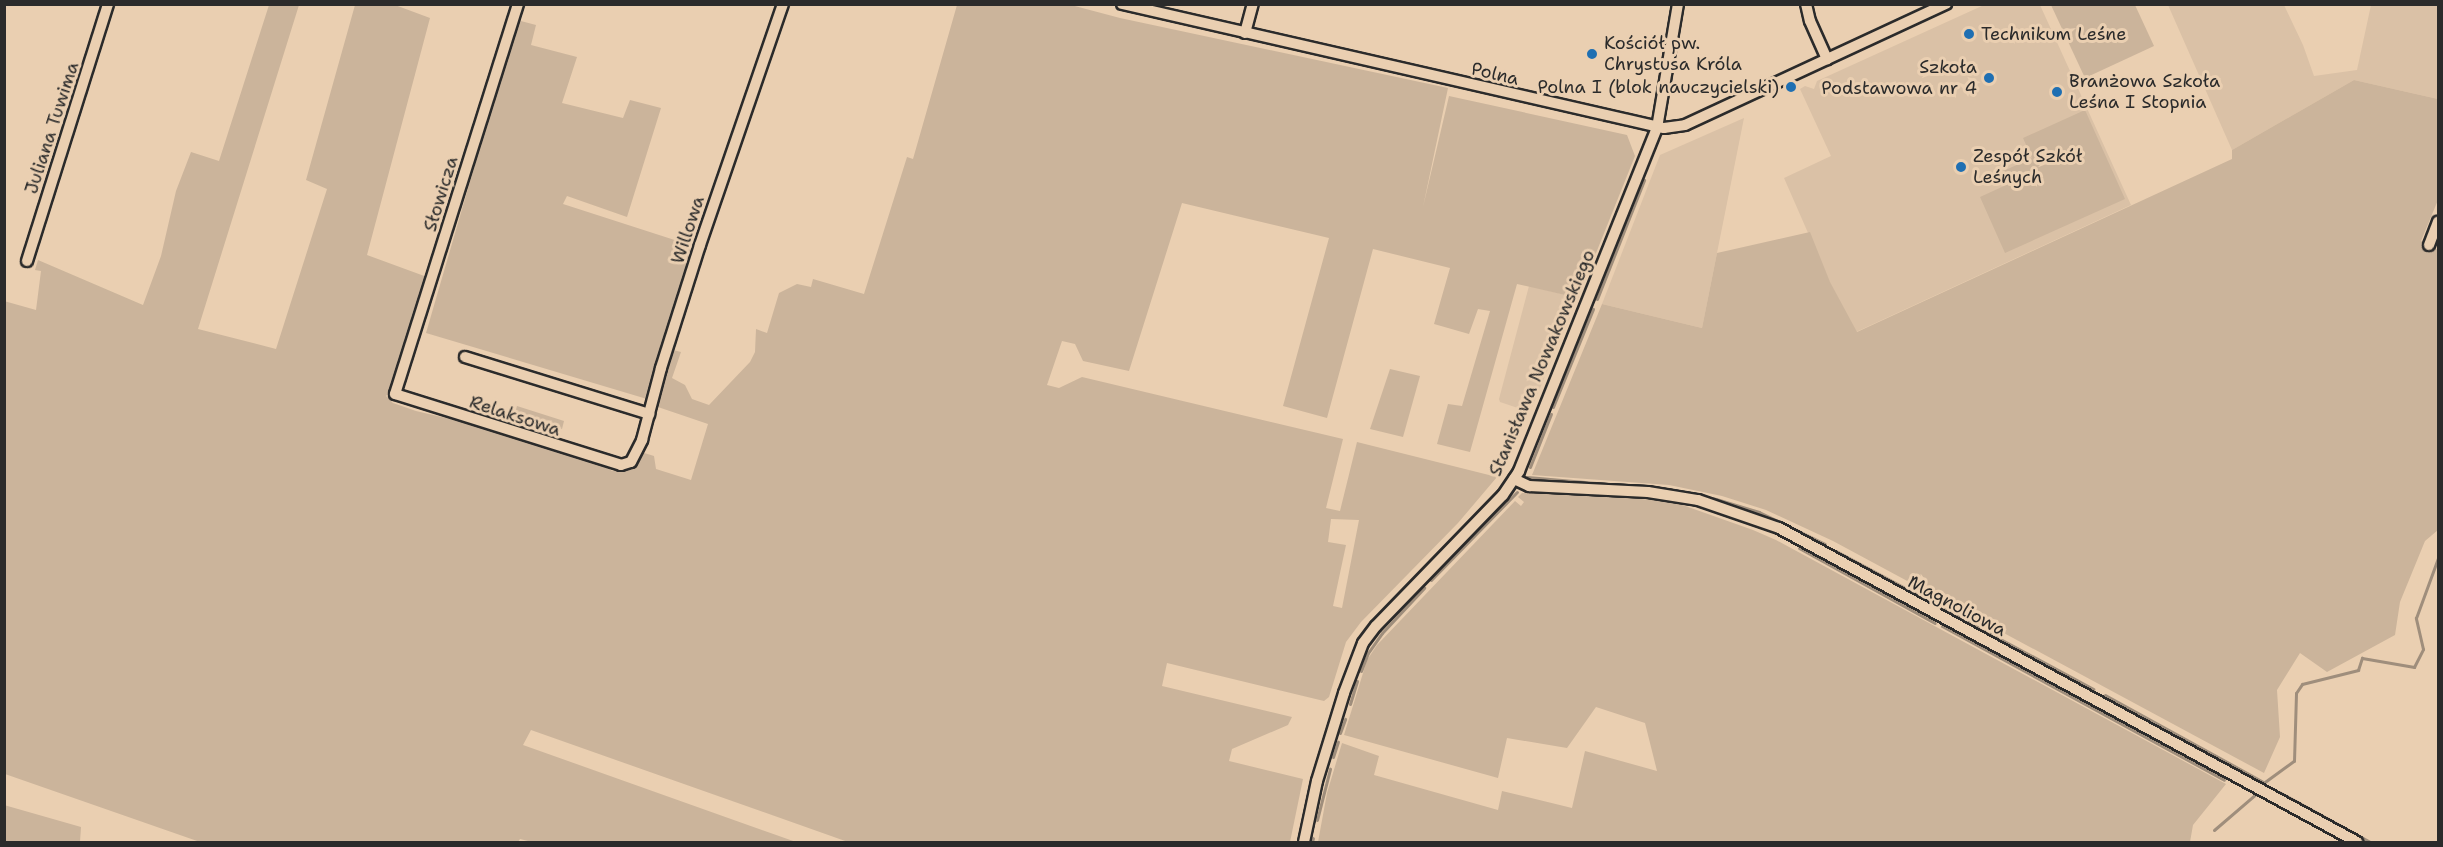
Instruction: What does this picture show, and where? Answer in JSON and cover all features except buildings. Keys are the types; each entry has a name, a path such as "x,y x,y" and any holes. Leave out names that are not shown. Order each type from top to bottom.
{"street":[{"name":"Juliana Tuwima","path":"27,261 108,4"},
{"name":"Słowicza","path":"395,394 518,4"},
{"name":"Willowa","path":"626,465 638,451 700,245 783,4"},
{"name":"Polna","path":"1122,4 1657,128 1685,124 1946,4"},
{"path":"1245,33 1253,4"},
{"name":"Stanisława Nowakowskiego","path":"1304,843 1321,769 1344,693 1363,643 1376,626 1498,501 1514,479 1657,128 1678,4"},
{"path":"1806,4 1810,21 1827,59"},
{"path":"2429,245 2439,222"},
{"path":"465,357 649,414"},
{"name":"Relaksowa","path":"395,394 609,463 626,465"},
{"name":"Magnoliowa","path":"1514,479 1529,486 1542,488 1648,492 1698,500 1779,528 2357,843"}],"shaded area":[{"path":"269,5 299,5 198,329 276,349 327,189 306,180 355,5 395,5 430,18 367,255 427,277 394,388 386,396 393,403 416,411 476,425 604,465 612,471 631,470 637,464 641,452 654,456 656,469 691,480 708,424 655,406 673,350 681,352 672,378 685,385 692,399 709,405 750,362 755,352 756,329 767,333 779,293 797,284 811,287 813,279 864,294 907,157 913,159 957,5 1071,5 1120,18 1448,88 1423,207 1449,96 1627,135 1635,156 1578,298 1517,284 1470,452 1437,444 1448,404 1462,406 1490,311 1478,309 1469,334 1434,324 1450,268 1373,249 1327,418 1283,406 1329,238 1182,203 1129,371 1083,361 1075,344 1062,341 1047,385 1059,388 1082,377 1343,439 1326,508 1340,511 1357,442 1497,477 1458,523 1361,622 1346,642 1329,697 1324,701 1167,663 1162,686 1292,717 1288,725 1232,749 1229,761 1303,779 1290,842 848,842 531,730 523,745 796,842 532,842 520,839 518,842 200,842 5,774 4,301 36,310 41,271 35,270 38,260 143,305 161,256 176,191 191,152 219,161","holes":["1331,519 1359,520 1342,608 1333,606 1346,545 1328,542"]},
{"name":"Zespół Szkół Leśnych","path":"1984,5 2040,5 2131,205 1856,332 1830,283 1784,178 1831,156 1800,89 1805,86 1814,89 1817,81"},
{"path":"2051,5 2135,5 2154,46 2085,78"},
{"path":"2168,5 2284,5 2303,45 2314,76 2357,70 2371,5 2438,5 2438,99 2354,80 2232,150"},
{"path":"517,20 536,25 531,45 577,57 562,103 623,118 630,100 661,108 627,217 567,196 563,204 687,244 691,252 647,399 426,333"},
{"path":"2354,80 2438,99 2438,200 2421,241 2438,250 2438,530 2425,541 2400,602 2395,635 2327,672 2300,653 2277,690 2280,737 2264,773 1833,541 1766,510 1722,496 1669,485 1532,475 1602,304 1702,328 1717,253 1810,232 1830,282 1857,332 2232,159 2232,150"},
{"path":"2085,110 2125,199 2005,253 1980,197 2004,186 1999,173 2032,158 2023,138"},
{"path":"1744,118 1702,328 1602,304 1660,155"},
{"path":"1529,286 1578,298 1530,412 1500,402 1499,399"},
{"path":"1390,369 1420,376 1403,437 1370,429"},
{"path":"517,406 564,421 562,429 515,413"},
{"path":"1522,493 1587,494 1674,502 1753,530 1776,540 2226,784 2193,825 2190,842 1318,842 1327,793 1342,743 1379,756 1374,775 1498,810 1502,791 1572,808 1585,751 1657,771 1645,723 1596,707 1567,748 1507,738 1498,778 1344,735 1367,660 1377,645 1515,501 1521,506 1524,502 1518,497"},
{"path":"4,805 81,827 80,842 5,842"}],"waterway":[{"path":"1597,299 1644,180"},
{"path":"1553,407 1593,309"},
{"path":"1530,467 1551,414"},
{"path":"1527,477 1668,489 1716,499 1759,512 1825,544"},
{"path":"1431,580 1517,492"},
{"path":"1799,548 1935,623"},
{"path":"1836,551 2093,689"},
{"path":"2262,784 2294,761 2296,693 2302,684 2358,670 2362,658 2414,667 2423,649 2416,618 2438,558"},
{"path":"1361,671 1368,653 1382,633 1424,588"},
{"path":"1942,626 2224,780"},
{"path":"1350,704 1357,681"},
{"path":"2105,695 2263,782"},
{"path":"1340,733 1345,719"},
{"path":"1333,757 1338,742"},
{"path":"1317,820 1330,769"},
{"path":"2279,792 2370,842"},
{"path":"2214,830 2256,794"},
{"path":"1312,842 1313,838"}],"place":[{"name":"Technikum Leśne","path":"1969,34"},
{"name":"Kościół pw. Chrystusa Króla","path":"1592,54"},
{"name":"Szkoła Podstawowa nr 4","path":"1989,78"},
{"name":"Polna I (blok nauczycielski)","path":"1791,87"},
{"name":"Branżowa Szkoła Leśna I Stopnia","path":"2057,92"},
{"name":"Zespół Szkół Leśnych","path":"1961,167"}]}
